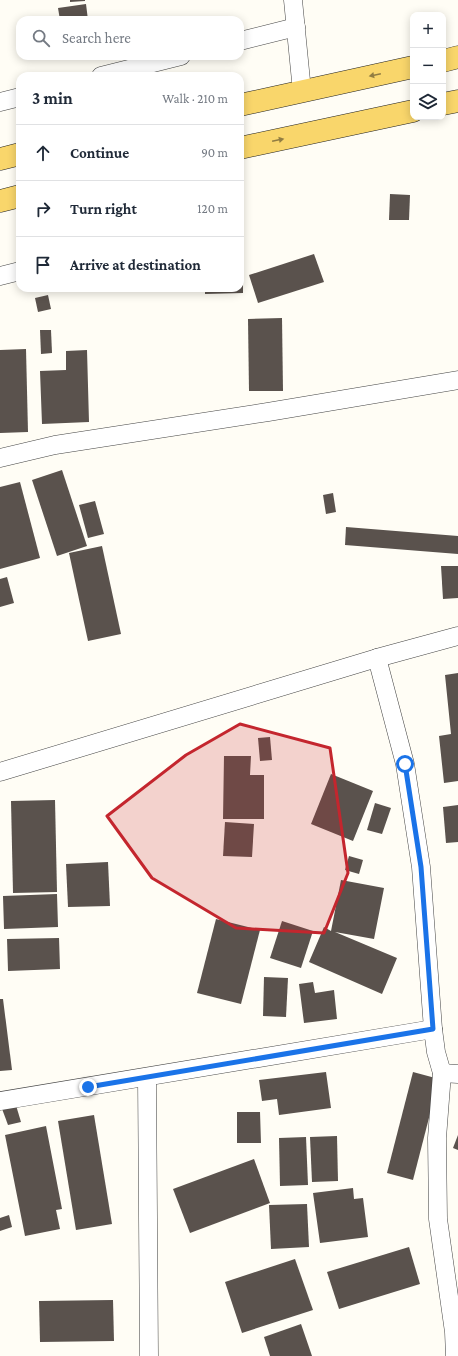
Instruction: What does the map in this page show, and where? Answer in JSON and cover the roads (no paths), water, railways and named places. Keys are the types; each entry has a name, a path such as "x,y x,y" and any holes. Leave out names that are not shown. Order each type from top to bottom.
{"main road":[{"path":"446,59 458,57"},
{"path":"244,104 410,68"},
{"path":"446,103 458,101"},
{"path":"244,147 410,111"},
{"path":"0,159 16,155"},
{"path":"0,201 16,197"}],"street":[{"path":"293,0 302,91"},
{"path":"244,40 296,27"},
{"path":"117,72 165,60"},
{"path":"0,102 16,98"},
{"path":"0,276 16,272"},
{"path":"0,458 55,445 458,380"},
{"path":"0,772 377,658 458,636"},
{"path":"377,658 405,764 419,853 436,1052 450,1074 437,1138 438,1218 456,1349"},
{"path":"0,1101 433,1029"},
{"path":"147,1077 149,1356"}]}
